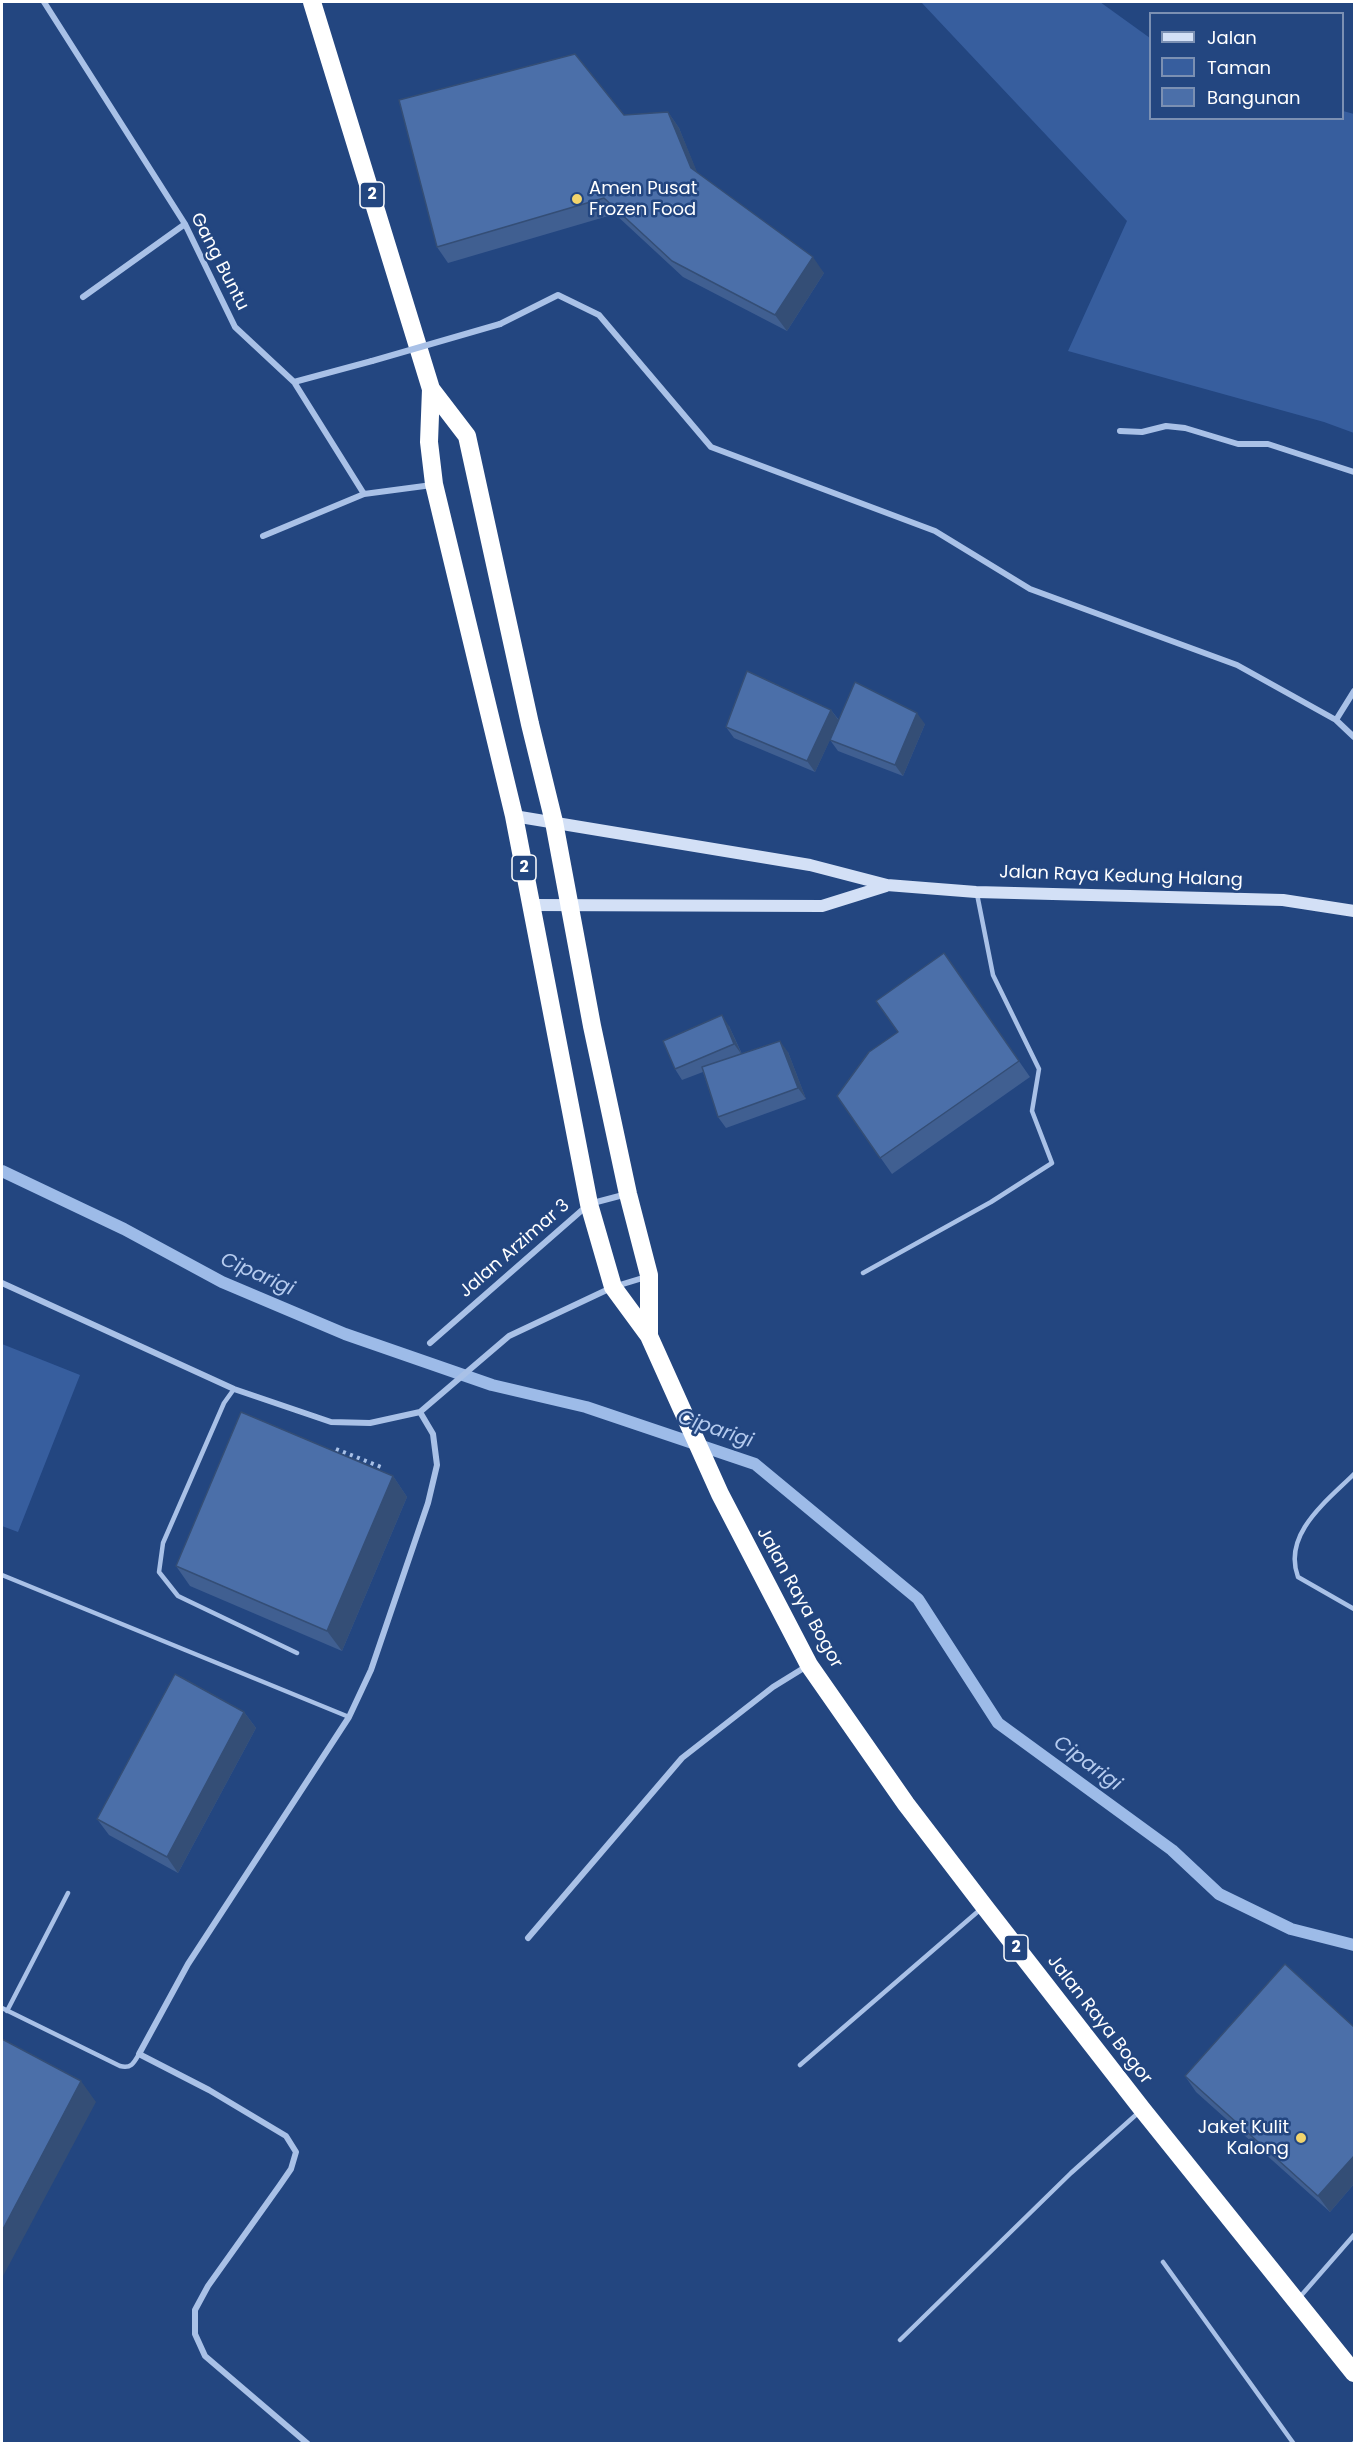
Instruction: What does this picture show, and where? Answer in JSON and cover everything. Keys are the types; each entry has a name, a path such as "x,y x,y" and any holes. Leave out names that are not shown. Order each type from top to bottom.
{"highway":[{"name":"2","path":"312,2 431,389 429,442 434,484 514,816 589,1204 612,1287 649,1336"},
{"name":"2","path":"431,389 467,436 530,724 554,822 628,1194 649,1275 649,1336"},
{"name":"Jalan Raya Bogor","path":"649,1336 677,1403 720,1494 809,1665 906,1804 984,1906 1142,2109 1354,2373"}],"main road":[{"name":"Jalan Raya Kedung Halang","path":"514,816 810,865 887,885 976,892 1283,900 1354,911"},
{"name":"Jalan Raya Kedung Halang","path":"531,905 822,906 887,885"}],"street":[{"name":"Gang Buntu","path":"44,2 185,225 235,327 294,382 364,494"},
{"path":"83,297 185,225"},
{"path":"294,382 372,362 500,324 558,295 599,315 711,447 935,531 1030,589 1238,665 1336,720 1354,737"},
{"path":"1120,431 1142,432 1166,426 1185,428 1238,444 1268,444 1354,472"},
{"path":"263,536 364,494 434,484"},
{"path":"1336,720 1354,691"},
{"name":"Jalan Arzimar 3","path":"430,1343 589,1204 628,1194"},
{"path":"2,1283 234,1389 331,1422 370,1423 420,1412 509,1336 612,1287 649,1275"},
{"path":"308,2444 205,2356 195,2334 195,2310 208,2286 291,2169 296,2152 286,2136 209,2090 139,2054 188,1964 350,1717 371,1670 430,1494 437,1465 433,1434 420,1412"},
{"path":"528,1938 682,1758 773,1688 809,1665"}],"lane":[{"path":"863,1273 991,1202 1052,1163 1032,1111 1039,1069 993,975 976,892"},
{"path":"234,1389 224,1403 163,1543 159,1572 178,1596 297,1653"},
{"path":"1354,1474 1315,1512 1303,1530 1295,1550 1294,1566 1298,1577 1354,1610"},
{"path":"2,1575 350,1717"},
{"path":"7,2011 68,1893"},
{"path":"800,2065 984,1906"},
{"path":"2,2008 120,2066 127,2068 132,2066 139,2054"},
{"path":"900,2340 1071,2173 1142,2109"},
{"path":"1297,2300 1354,2235"},
{"path":"1163,2262 1294,2444"}],"green space":[{"path":"921,2 1100,2 1149,37 1149,120 1344,120 1344,111 1354,114 1354,433 1324,422 1068,351 1127,221"},
{"path":"2,1344 80,1375 18,1532 2,1526"}],"building":[{"name":"Amen Pusat Frozen Food","path":"575,54 624,115 668,112 691,168 813,257 775,315 672,261 604,198 437,247 399,100"},
{"path":"747,671 831,710 807,761 726,727"},
{"path":"855,682 917,713 895,765 830,740"},
{"path":"944,953 1019,1061 880,1158 837,1096 869,1052 898,1032 876,1001"},
{"path":"722,1015 734,1044 675,1069 663,1041"},
{"path":"780,1041 798,1088 718,1117 702,1067"},
{"path":"241,1412 393,1476 327,1631 176,1566"},
{"path":"175,1674 244,1712 167,1857 97,1819"},
{"name":"Jaket Kulit Kalong","path":"1285,1964 1354,2027 1354,2156 1318,2196 1185,2076"},
{"path":"2,2039 81,2081 2,2231"}],"waterway":[{"name":"Ciparigi","path":"2,1171 124,1229 222,1282 345,1334 492,1385 586,1407 755,1464 918,1599 998,1723 1172,1850 1219,1894 1291,1929 1354,1945"}],"place":[{"name":"Amen Pusat Frozen Food","path":"577,199"},
{"name":"Jaket Kulit Kalong","path":"1301,2138"}]}
